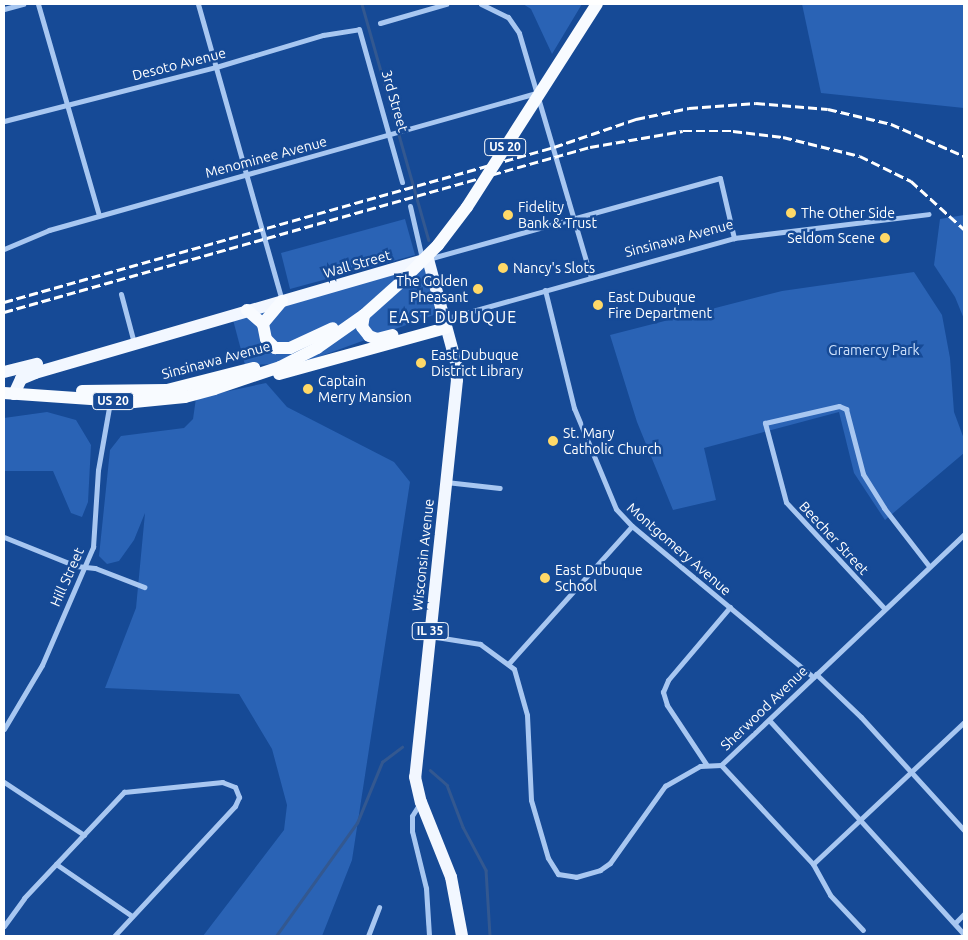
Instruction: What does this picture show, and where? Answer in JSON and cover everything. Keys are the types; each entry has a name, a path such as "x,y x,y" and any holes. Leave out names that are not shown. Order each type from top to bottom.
{"highway":[{"name":"US 20","path":"378,300 402,281 438,245 467,207 597,4"},
{"name":"Sinsinawa Avenue","path":"9,390 159,401 220,387 293,361 323,344 364,315 378,300"},
{"name":"Sinsinawa Avenue","path":"111,397 167,390 246,371 283,358 378,300"},
{"path":"262,324 282,301"},
{"path":"247,310 262,324 266,339 280,350 290,348 333,328"},
{"path":"364,315 362,327 369,336 377,338 444,324"},
{"path":"220,387 274,376 444,324"}],"main road":[{"name":"Wall Street","path":"9,390 28,375 66,363 428,259"},
{"name":"IL 35","path":"428,259 444,324"},
{"name":"Wisconsin Avenue","path":"444,324 457,371 430,636 414,761 421,802 449,869 462,936"},
{"path":"4,372 52,360 66,363"}],"street":[{"path":"4,9 23,4"},
{"path":"38,4 99,215"},
{"path":"198,4 282,301"},
{"path":"380,23 446,4"},
{"path":"481,4 491,7 514,24 591,278"},
{"name":"Desoto Avenue","path":"4,121 67,103 216,67 323,35 358,29"},
{"name":"3rd Street","path":"358,29 392,134 402,182"},
{"name":"Menominee Avenue","path":"4,249 31,235 99,215 536,93"},
{"name":"Wall Street","path":"428,259 720,178 734,238"},
{"path":"410,206 421,254 428,259"},
{"name":"Sinsinawa Avenue","path":"444,324 545,290 734,238 929,214"},
{"name":"Montgomery Avenue","path":"545,290 566,385 580,424 611,498 632,526 814,675 861,717 964,830"},
{"path":"122,294 134,343"},
{"name":"Hill Street","path":"4,728 42,665 95,540 98,470 111,397"},
{"name":"Beecher Street","path":"884,608 786,502 765,423 838,406 846,409 863,474 884,508 929,566"},
{"path":"446,482 500,488"},
{"path":"509,663 632,526"},
{"name":"Sherwood Avenue","path":"706,764 721,765 964,534"},
{"path":"4,537 76,566 84,565 144,587"},
{"path":"430,636 480,644 509,663 516,672 525,705 531,800 548,858 558,874 576,877 605,868 665,786 706,764 668,705 664,692 668,680 730,607"},
{"path":"769,720 964,934"},
{"path":"814,864 912,774 964,722"},
{"path":"721,765 814,864 826,890 863,930"},
{"path":"4,782 84,835"},
{"path":"4,926 56,864 117,798 129,790 222,782 232,785 239,793 235,806 114,936"},
{"path":"421,802 412,816 412,831 426,888 429,936"},
{"path":"56,864 132,916"},
{"path":"368,936 379,907"},
{"path":"954,923 964,914"}],"green space":[{"path":"523,4 582,4 552,54 531,9"},
{"path":"802,4 964,4 964,108 821,93"},
{"path":"964,215 964,319 955,297 934,265 940,219"},
{"path":"405,219 415,255 290,289 281,253"},
{"path":"428,262 439,313 302,363 245,365 232,316"},
{"name":"Gramercy Park","path":"914,272 942,315 950,358 954,412 964,439 964,453 885,520 854,473 839,412 704,448 716,500 673,510 637,422 610,335 782,291"},
{"path":"266,383 287,407 394,462 410,482 352,860 322,936 203,936 284,830 287,805 272,749 239,694 105,688 136,608 145,513 134,540 119,561 107,564 99,556 110,450 121,436 184,428 193,419 196,398"},
{"path":"47,412 76,420 91,445 88,502 82,517 71,513 53,471 4,471 4,418"}],"waterway":[{"path":"362,4 429,240"},
{"path":"276,936 357,823 382,762 402,747"},
{"path":"430,770 447,785 463,827 486,870 490,936"}],"railway":[{"path":"4,302 554,147 636,119 689,108 756,103 828,109 891,124 964,156"},
{"path":"4,312 590,147 683,131 733,131 783,137 860,156 911,181 964,229"}],"place":[{"name":"The Other Side","path":"791,213"},
{"name":"Fidelity Bank & Trust","path":"508,215"},
{"name":"Seldom Scene","path":"885,238"},
{"name":"Nancy's Slots","path":"503,268"},
{"name":"The Golden Pheasant","path":"478,289"},
{"name":"East Dubuque Fire Department","path":"598,305"},
{"name":"East Dubuque District Library","path":"421,363"},
{"name":"Captain Merry Mansion","path":"308,389"},
{"name":"St. Mary Catholic Church","path":"553,441"},
{"name":"East Dubuque School","path":"545,578"}],"district":[{"name":"EAST DUBUQUE","path":"453,317"}]}
